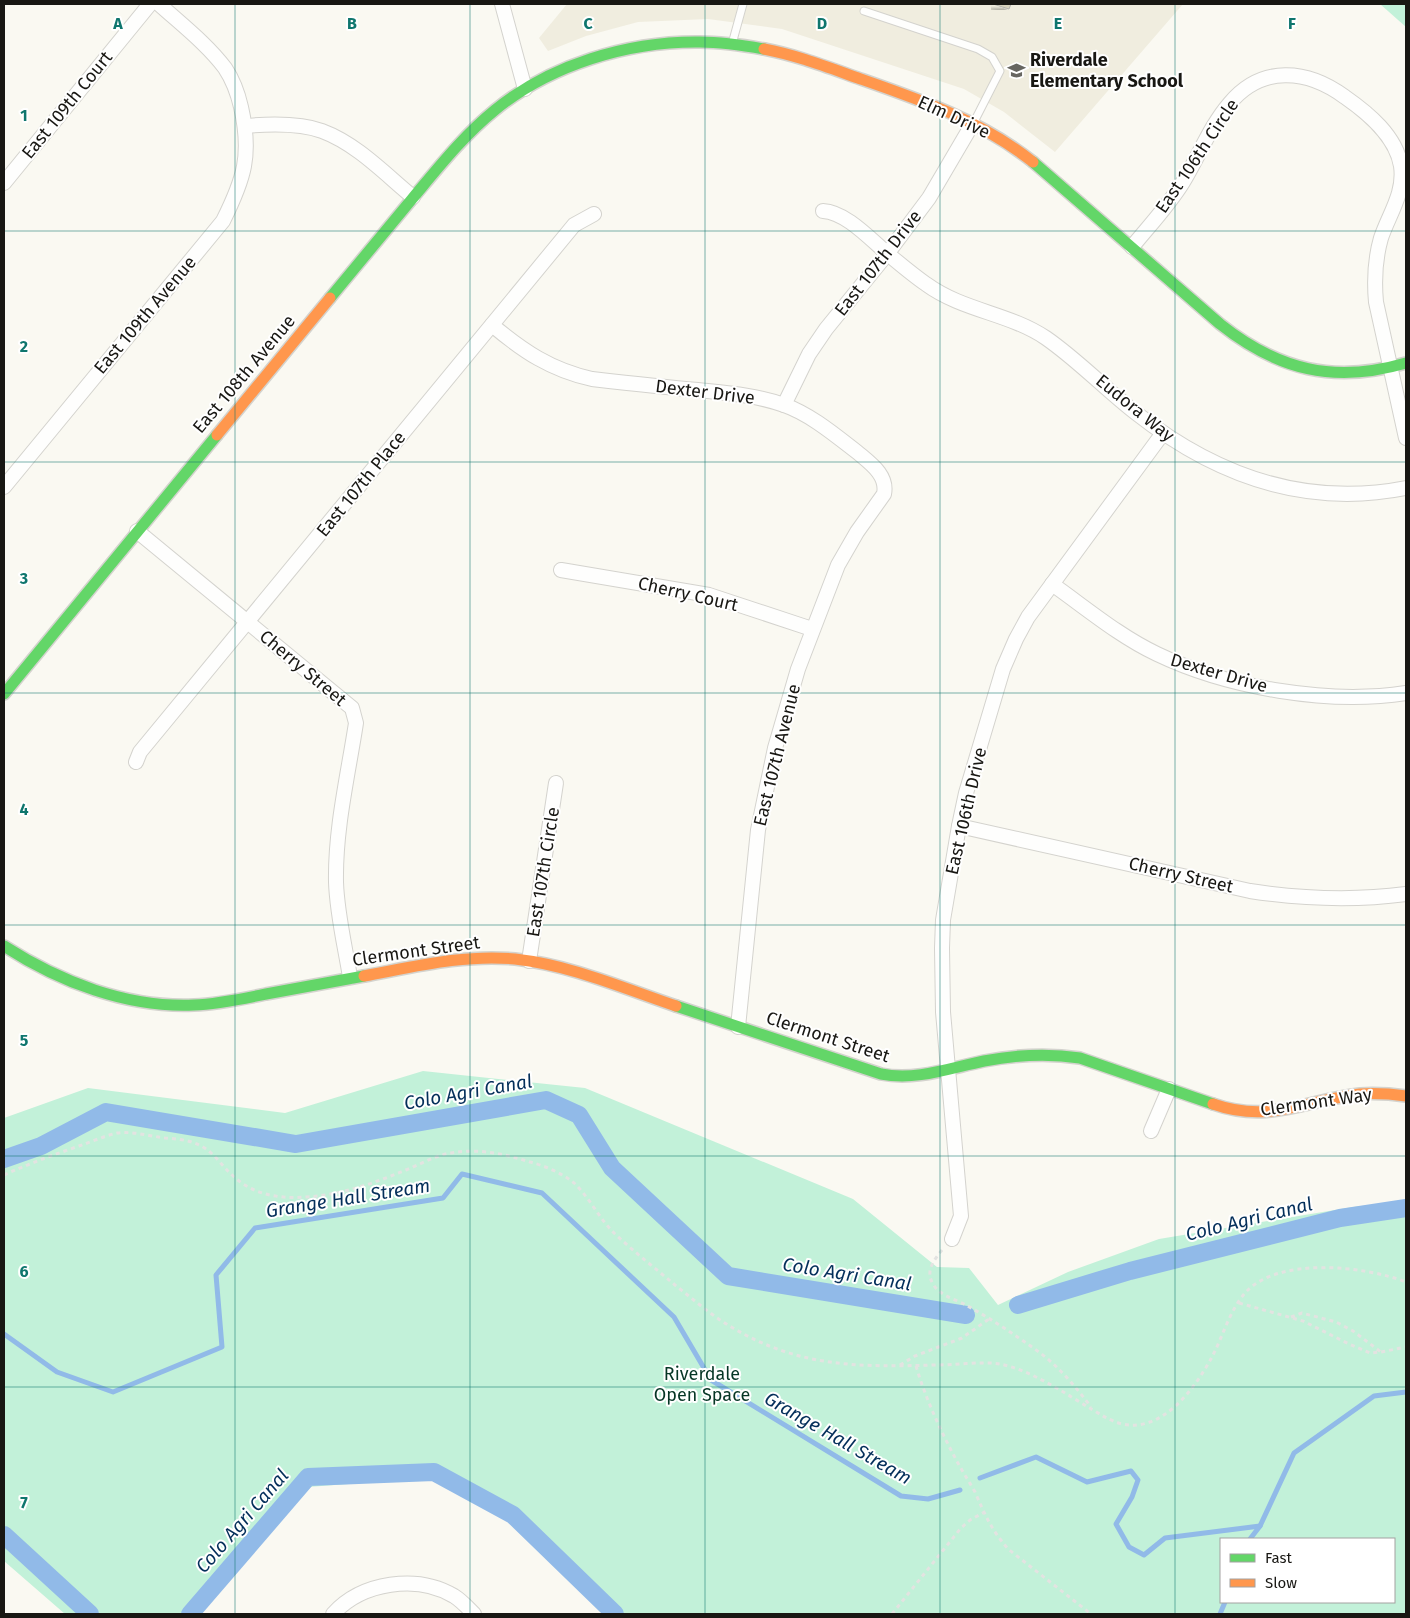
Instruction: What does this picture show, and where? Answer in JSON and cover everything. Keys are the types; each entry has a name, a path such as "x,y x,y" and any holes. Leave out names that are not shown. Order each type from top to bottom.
{"street":[{"name":"East 109th Court","path":"4,183 150,4"},
{"name":"East 109th Avenue","path":"4,487 223,222 237,194 245,166 246,148 245,126 238,92 227,70 214,54 159,4"},
{"path":"502,4 525,89"},
{"name":"Elm Drive","path":"525,89 568,68 605,55 644,47 697,42 769,50 799,58 952,112 1000,138 1037,166 1239,338 1276,360 1316,371 1359,373 1392,368 1406,363"},
{"name":"East 106th Circle","path":"1132,248 1182,184 1214,127 1230,103 1246,88 1254,82 1282,75 1302,76 1337,91 1378,124 1393,144 1400,163 1402,174 1400,190 1376,258 1374,284 1376,302 1406,438"},
{"name":"East 108th Avenue","path":"4,694 448,155 478,124 525,89"},
{"name":"East 107th Drive","path":"784,405 809,354 826,329 887,254 929,198 973,122"},
{"path":"245,126 280,125 313,128 324,132 361,153 413,197"},
{"name":"Eudora Way","path":"823,211 830,211 850,222 926,284 952,300 1012,321 1046,338 1086,368 1134,412 1182,446 1223,468 1268,484 1307,492 1347,495 1406,488"},
{"name":"East 107th Place","path":"136,762 140,752 574,225 594,214"},
{"name":"Dexter Drive","path":"492,325 536,358 576,376 750,396 784,405 813,420 839,438 880,474 886,486 879,502"},
{"name":"East 106th Drive","path":"952,1239 961,1216 943,1012 942,948 943,920 966,793 1003,669 1024,624 1163,433"},
{"name":"East 107th Avenue","path":"738,1026 758,830 775,748 798,669 838,564 857,532 879,502"},
{"name":"Cherry Street","path":"137,531 352,708 356,723 340,827 336,875 338,910 350,977"},
{"name":"Cherry Court","path":"561,570 710,595 812,629"},
{"name":"Dexter Drive","path":"1052,584 1128,638 1156,654 1211,674 1262,687 1318,695 1365,696 1406,693"},
{"name":"East 107th Circle","path":"529,961 556,783"},
{"name":"Cherry Street","path":"959,826 1250,891 1286,897 1321,900 1381,898 1406,894"},
{"name":"Clermont Street","path":"4,946 52,974 86,987 120,997 156,1003 192,1005 228,1001 350,977 452,960 495,958 529,961 580,973 881,1074 910,1077 948,1068"},
{"name":"Clermont Way","path":"948,1068 1030,1056 1067,1056 1080,1058 1220,1106 1265,1112 1284,1110 1363,1092 1386,1092 1406,1096"},
{"path":"1151,1131 1169,1089"},
{"path":"333,1614 349,1600 361,1594 394,1584 415,1584 435,1588 454,1596 474,1614"}],"lane":[{"path":"732,45 743,4"},
{"path":"864,11 978,49 992,58 1000,71 973,122"}],"path":[{"path":"4,1175 45,1158 116,1134 132,1132 149,1136 189,1140 206,1148 232,1176 245,1186 260,1193 284,1198 336,1194 352,1190 447,1153 471,1151 502,1154 534,1163 558,1173 574,1183 615,1233 702,1307 732,1328 761,1342 797,1356 837,1364 864,1366 998,1364 1028,1374 1112,1421 1130,1426 1148,1424 1165,1416 1201,1375 1238,1303 1247,1291 1261,1280 1280,1273 1307,1268 1357,1269 1384,1274 1406,1282"},
{"path":"952,1239 934,1260 929,1273 933,1285 942,1294 964,1304 1040,1352 1080,1392 1093,1410"},
{"path":"1238,1303 1303,1321 1370,1353 1406,1347"},
{"path":"1290,1317 1302,1313 1336,1322 1360,1336 1381,1352"},
{"path":"899,1365 915,1356 962,1338 989,1319"},
{"path":"916,1366 921,1384 958,1464 998,1538 1008,1549 1091,1614"},
{"path":"892,1614 961,1528 970,1520 983,1513"}],"shaded area":[{"name":"Riverdale Elementary School","path":"567,4 1183,4 1055,152 1004,112 964,89 782,29 708,19 638,22 586,36 548,51 539,38"}],"green space":[{"path":"1380,4 1406,4 1406,27"},
{"name":"Riverdale Open Space","path":"423,1071 585,1088 853,1199 937,1267 969,1268 998,1305 1068,1272 1159,1239 1353,1207 1406,1201 1406,1614 606,1614 510,1517 430,1478 308,1487 201,1614 65,1614 4,1561 4,1118 88,1088 285,1113"}],"building":[{"path":"993,4 1011,4 1009,9"}],"waterway":[{"name":"Colo Agri Canal","path":"4,1159 41,1146 106,1112 296,1144 546,1100 579,1115 612,1168 728,1276 966,1315"},
{"name":"Grange Hall Stream","path":"4,1334 57,1372 113,1392 222,1347 216,1275 255,1228 443,1198 462,1174 542,1193 674,1317 711,1380 901,1496 928,1499 960,1490"},
{"name":"Colo Agri Canal","path":"1018,1305 1130,1271 1340,1218 1406,1208"},
{"name":"Grange Hall Stream","path":"980,1478 1036,1457 1087,1482 1131,1471 1138,1480 1132,1497 1116,1524 1129,1547 1144,1555 1165,1538 1260,1526 1294,1453 1374,1396 1406,1392"},
{"name":"Colo Agri Canal","path":"190,1614 308,1477 434,1472 513,1515 615,1614"},
{"path":"1251,1538 1260,1526"},
{"name":"Colo Agri Canal","path":"4,1535 90,1614"},
{"path":"1220,1614 1225,1603"}],"traffic: fast":[{"path":"330,298 462,141 495,110 540,80 565,68 591,59 645,46 708,42 764,49"},
{"path":"1033,162 1220,324 1263,352 1285,362 1308,369 1331,372 1355,372 1406,363"},
{"path":"4,694 217,435"},
{"path":"4,946 48,971 95,990 119,997 169,1005 221,1002 364,976"},
{"path":"676,1006 881,1074 894,1076 920,1075 1008,1057 1068,1056 1080,1058 1213,1104"}],"traffic: slow":[{"path":"764,49 811,62 949,112 992,134 1033,162"},
{"path":"217,435 330,298"},
{"path":"364,976 458,960 477,958 515,959 556,966 676,1006"},
{"path":"1213,1104 1233,1110 1252,1112 1288,1109 1360,1094 1406,1096"}],"place":[{"name":"Riverdale Elementary School","path":"1016,70"}]}
